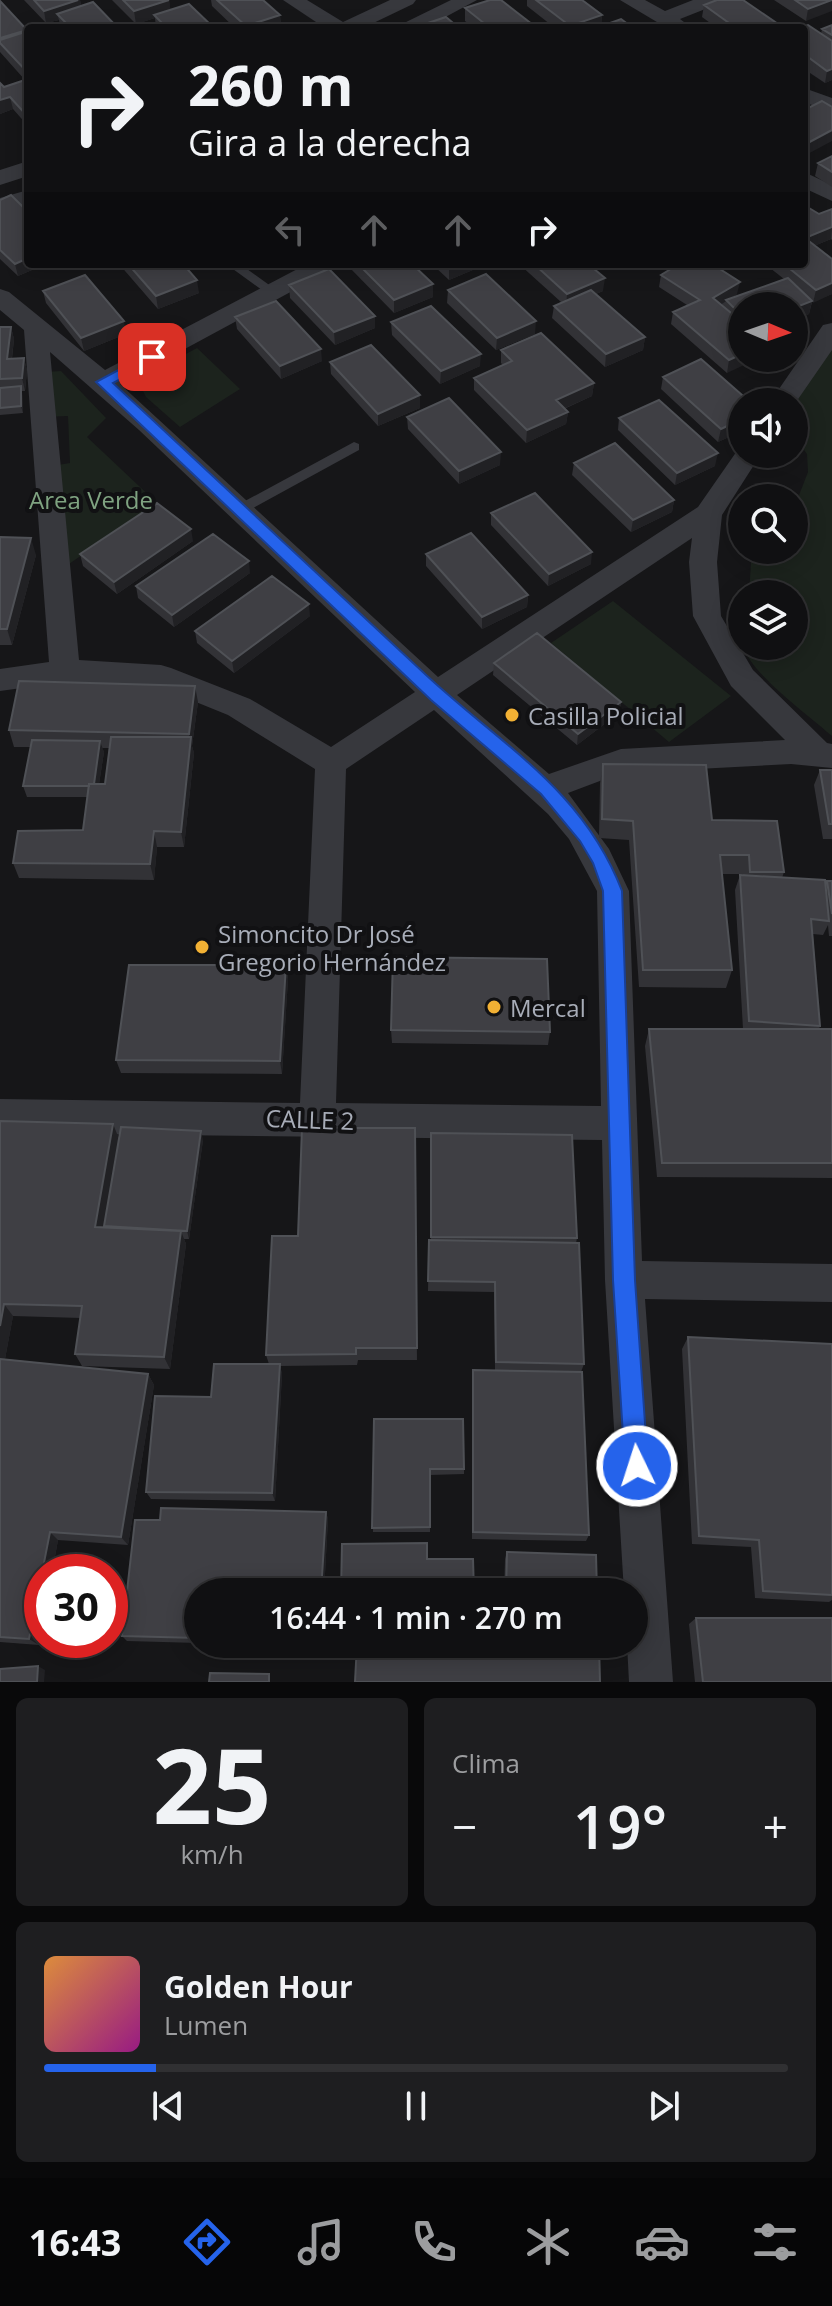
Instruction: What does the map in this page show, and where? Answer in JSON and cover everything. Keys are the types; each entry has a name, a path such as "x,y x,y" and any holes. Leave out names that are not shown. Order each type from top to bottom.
{"street":[{"path":"293,0 332,24"},
{"path":"355,24 406,0"},
{"path":"417,24 467,0"},
{"path":"630,0 673,23 711,0"},
{"path":"808,96 832,106"},
{"path":"0,178 24,169"},
{"path":"808,181 832,194"},
{"path":"0,205 24,198"},
{"path":"103,382 318,268"},
{"path":"0,298 103,382 437,695 547,789 586,836 601,861 613,891 624,1280 651,1682"},
{"path":"36,330 65,671"},
{"path":"793,388 832,331"},
{"path":"331,763 708,514 739,468"},
{"path":"708,514 703,562 707,616 742,678 825,755"},
{"path":"0,680 65,671 161,676 239,707 331,763"},
{"path":"547,789 582,773 621,761 791,752 825,755"},
{"path":"317,1120 331,763"},
{"name":"CALLE 2","path":"0,1116 619,1123"},
{"path":"624,1280 832,1283"}],"lane":[{"path":"238,268 273,292"},
{"path":"239,510 354,447"}],"green space":[{"path":"832,338 832,736 767,680 751,660 808,660 808,580 750,580 751,564 808,564 808,484 803,484 808,472 808,388 802,388"},
{"path":"197,348 240,389 180,427 146,397 141,387 160,368"},
{"name":"Area Verde","path":"61,371 106,418 87,437 157,503 56,573 46,467 70,463 68,416 42,417 46,372"},
{"path":"613,601 731,696 669,742 551,643"}],"building":[{"path":"34,0 78,0 44,11"},
{"path":"123,0 169,0 134,11"},
{"path":"217,0 263,0 280,15 252,24 244,24"},
{"path":"501,0 532,24 485,24 465,8"},
{"path":"536,0 582,0 602,15 567,24"},
{"path":"717,0 743,0 778,24 730,24 704,5"},
{"path":"795,0 832,0 808,9"},
{"path":"0,1 24,27 24,31 0,38"},
{"path":"93,2 114,24 67,24 57,14"},
{"path":"189,4 210,24 163,24 154,15"},
{"path":"446,17 454,24 425,24"},
{"path":"621,19 628,24 607,24"},
{"path":"808,25 832,41 832,69 827,71 808,57"},
{"path":"832,25 832,35 822,29"},
{"path":"24,32 24,69 0,43 0,40"},
{"path":"24,80 24,113 10,97 0,100 0,83 4,87"},
{"path":"822,101 832,107 832,130 808,143 808,108"},
{"path":"832,156 832,172 818,163"},
{"path":"11,195 24,208 24,260 15,264 0,250 0,200"},
{"path":"808,207 819,214 832,209 832,227 808,237"},
{"path":"808,240 832,259 832,283 816,290 789,268 808,268"},
{"path":"132,268 186,268 197,280 156,296"},
{"path":"362,268 416,268 433,284 394,300"},
{"path":"538,268 593,268 605,278 567,294"},
{"path":"672,268 718,268 740,282 713,298 728,310 728,359 673,312 700,300 661,275"},
{"path":"329,269 375,316 334,332 289,285"},
{"path":"486,274 536,321 497,338 448,290"},
{"path":"85,275 124,321 81,338 43,291"},
{"path":"788,278 803,292 749,292"},
{"path":"591,290 645,337 606,354 554,306"},
{"path":"276,301 321,349 280,366 235,317"},
{"path":"431,306 481,354 441,371 391,322"},
{"path":"0,327 11,327 7,359 24,358 22,378 0,379"},
{"path":"541,333 594,383 556,400 568,412 527,430 474,378 512,361 501,350"},
{"path":"371,345 420,395 378,414 330,362"},
{"path":"701,359 734,388 728,388 728,426 721,429 663,377"},
{"path":"21,386 21,406 0,408 0,388"},
{"path":"449,398 501,452 459,471 407,417"},
{"path":"659,400 718,453 677,473 619,418"},
{"path":"615,443 674,500 633,520 574,463"},
{"path":"535,493 592,552 549,574 491,513"},
{"path":"157,503 191,529 114,582 80,554"},
{"path":"471,533 528,595 482,617 426,554"},
{"path":"213,534 249,561 172,615 136,586"},
{"path":"0,537 31,538 7,629 0,629"},
{"path":"272,576 309,604 232,661 195,631"},
{"name":"Casilla Policial","path":"537,633 621,702 578,734 494,663"},
{"path":"19,681 195,686 189,734 9,730"},
{"path":"111,737 191,737 181,832 154,831 150,864 13,863 18,831 83,830 89,784 105,784"},
{"path":"32,740 100,741 94,784 23,786"},
{"path":"603,764 706,765 712,820 777,821 784,872 750,872 749,855 720,855 732,970 643,970 633,821 602,819"},
{"path":"820,770 832,770 832,824 829,824"},
{"path":"740,875 825,880 829,921 811,919 820,1026 749,1021"},
{"path":"827,881 832,881 832,914"},
{"path":"393,957 547,959 550,1032 391,1030"},
{"path":"129,965 286,965 280,1061 116,1060"},
{"path":"649,1029 832,1029 832,1163 662,1163"},
{"path":"0,1121 113,1124 95,1227 181,1231 164,1357 75,1354 82,1306 4,1304 0,1326"},
{"path":"121,1127 201,1131 187,1231 104,1226"},
{"path":"302,1128 415,1128 417,1348 356,1348 356,1354 266,1355 272,1236 298,1236"},
{"path":"431,1133 572,1135 577,1238 431,1237"},
{"path":"429,1240 579,1243 584,1364 496,1362 495,1282 428,1281"},
{"path":"688,1337 832,1344 832,1595 763,1591 759,1540 699,1536"},
{"path":"0,1359 148,1374 121,1537 50,1532 46,1554 24,1554 24,1639 0,1637"},
{"path":"214,1364 280,1364 272,1493 146,1492 155,1396 211,1397"},
{"path":"473,1370 582,1372 589,1535 473,1532"},
{"path":"374,1419 463,1419 464,1469 430,1469 430,1527 372,1528"},
{"path":"161,1508 326,1512 322,1578 184,1578 184,1638 128,1636 128,1582 135,1520 160,1520"},
{"path":"427,1543 427,1559 473,1559 474,1578 341,1578 342,1544"},
{"path":"507,1552 596,1555 597,1578 506,1578"},
{"path":"696,1618 832,1618 832,1682 703,1682"},
{"path":"356,1658 599,1658 600,1682 355,1682"},
{"path":"38,1666 37,1682 0,1682 0,1669"},
{"path":"210,1673 269,1674 269,1682 209,1682"}],"place":[{"name":"Casilla Policial","path":"512,715"},
{"name":"Simoncito Dr José Gregorio Hernández","path":"202,947"},
{"name":"Mercal","path":"494,1007"}],"route":[{"path":"152,357 103,382 437,695 547,789 586,836 601,861 613,891 624,1280 637,1466"}]}
